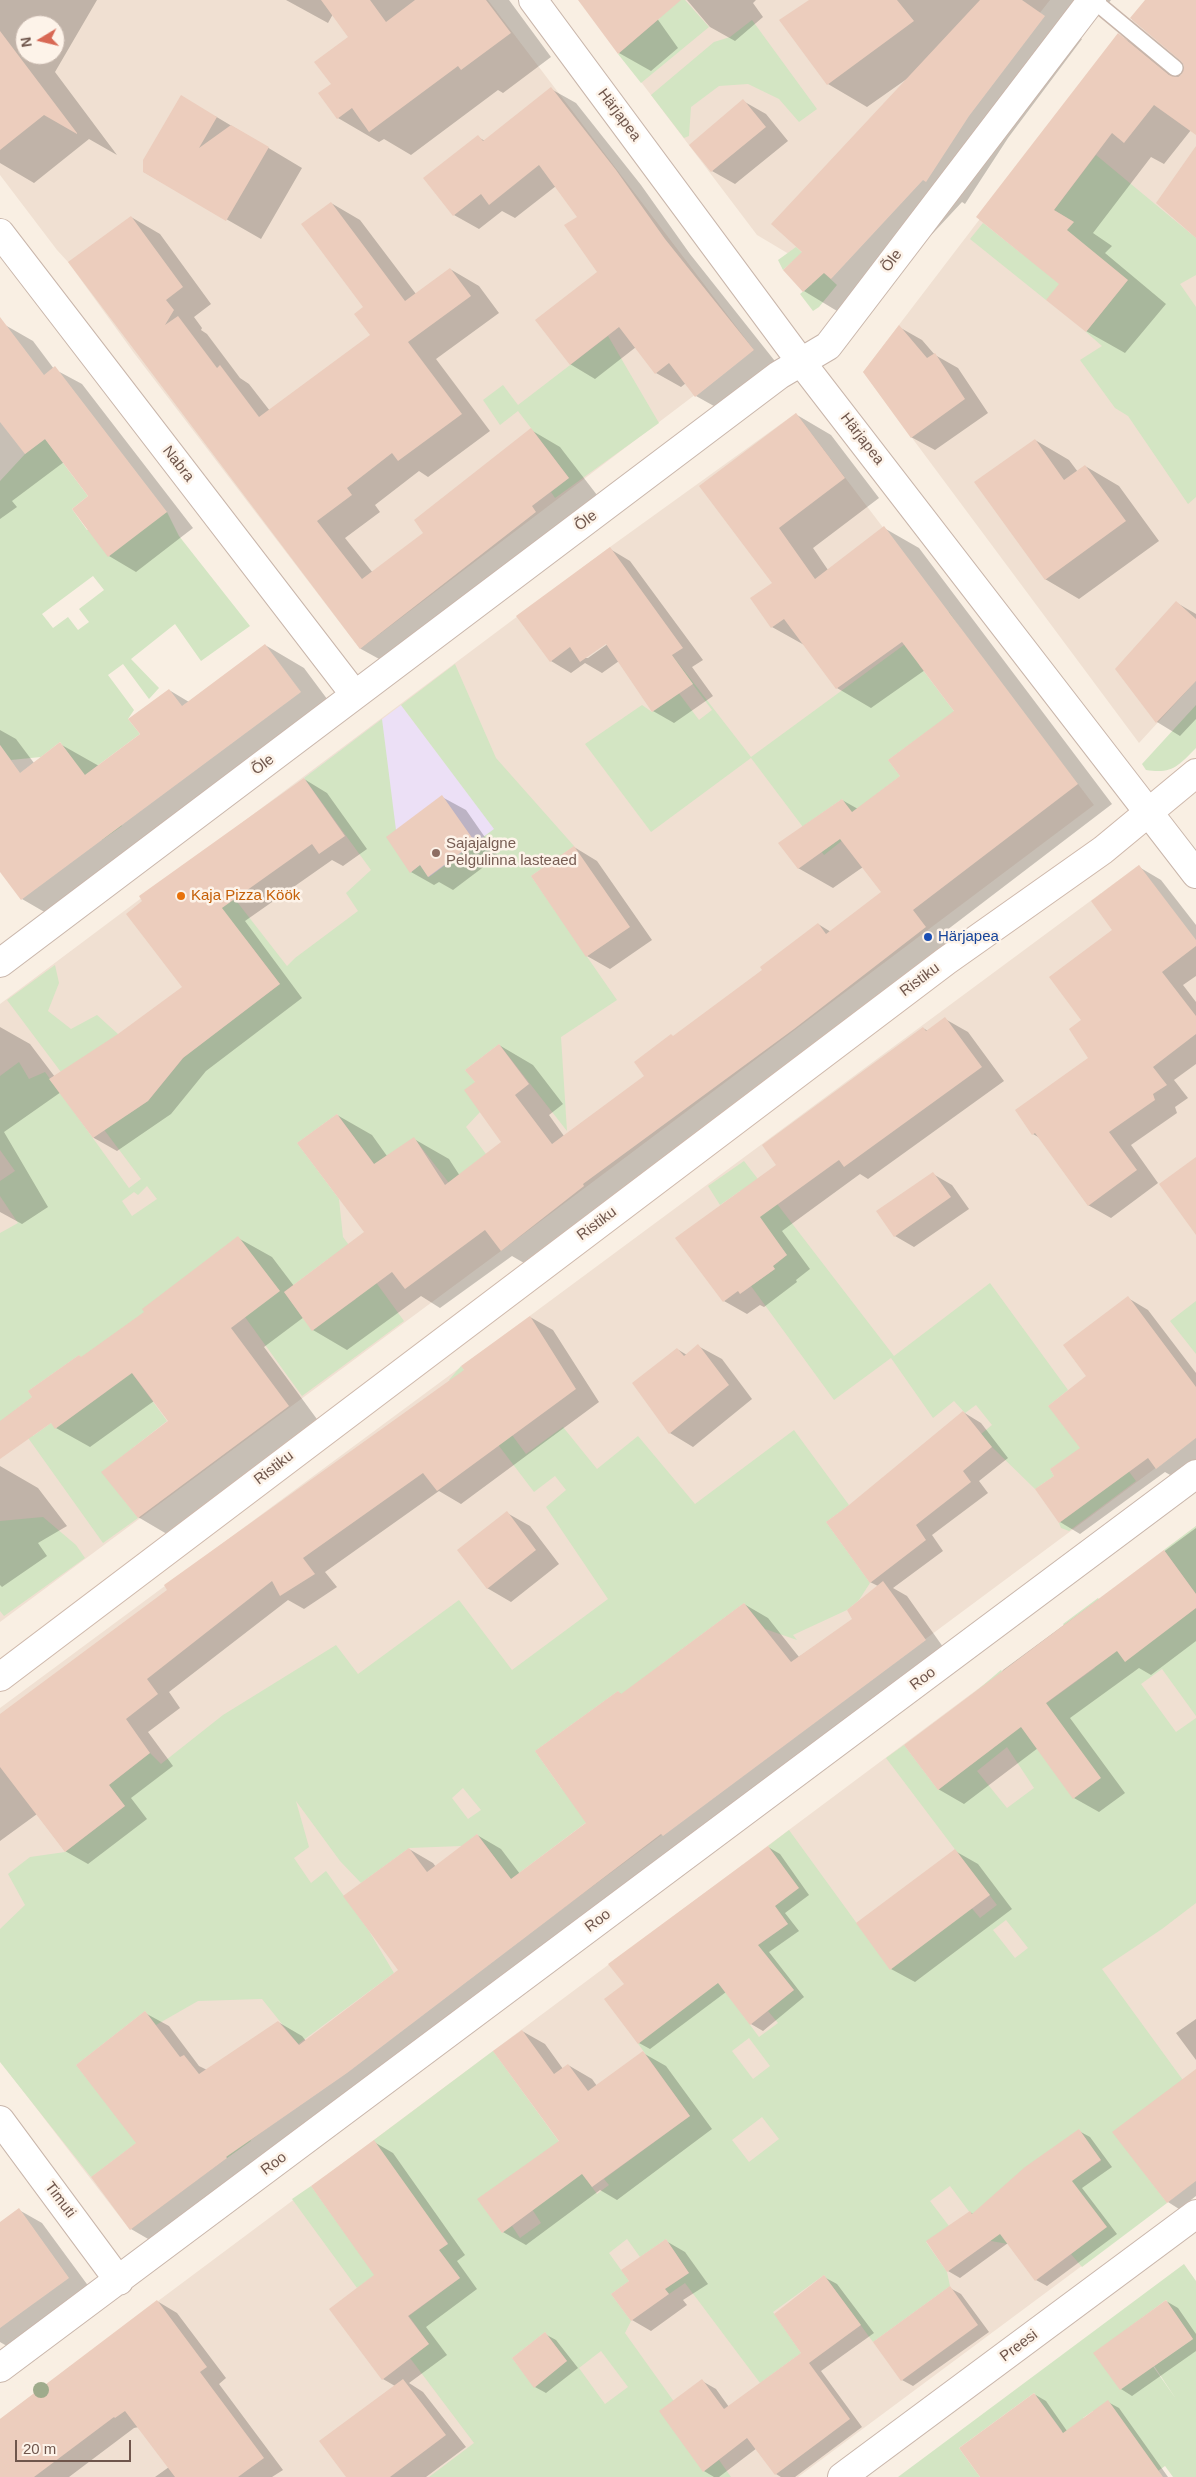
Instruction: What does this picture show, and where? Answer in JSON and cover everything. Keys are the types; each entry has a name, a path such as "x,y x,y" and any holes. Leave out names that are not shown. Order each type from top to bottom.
{"street":[{"name":"Härjapea","path":"533,0 802,362 1196,874"},
{"name":"Õle","path":"0,963 779,375 828,346 1092,0"},
{"name":"Nabra","path":"0,233 355,695"},
{"name":"Ristiku","path":"0,1677 946,960 1103,850 1196,773"},
{"name":"Roo","path":"0,2368 119,2281 1196,1474"},
{"name":"Timuti","path":"0,2120 119,2281"},
{"name":"Preesi","path":"842,2477 1196,2214"}],"lane":[{"path":"1092,0 1175,68"}],"shaded area":[{"path":"0,0 488,0 754,350 360,649 134,353 68,262 0,175"},
{"path":"579,0 1050,0 831,279 757,235"},
{"path":"1147,0 1196,0 1196,681 1139,743 863,372"},
{"path":"796,413 1094,805 501,1251 0,1622 0,1004 610,547"},
{"name":"Sajajalgne Pelgulinna lasteaed","path":"401,705 531,876 452,978 304,778"},
{"path":"1139,865 1196,941 1196,1438 130,2230 0,2061 0,1708"},
{"path":"1196,1526 1196,2181 798,2477 0,2477 0,2419"}],"green space":[{"path":"646,0 685,0 709,27 641,83 618,54 660,18"},
{"path":"752,20 817,109 799,122 779,99 748,84 719,86 691,107 689,136 684,138 651,95 714,42 730,37"},
{"path":"1096,155 1196,238 1196,275 1180,284 1196,307 1196,497 1188,504 1128,416 1115,408 1080,360 1102,346 1086,332 1127,281 1046,300 970,239 983,223 1022,254 1043,230 1074,222 1054,210"},
{"path":"796,247 837,285 819,307 813,311 800,294 812,284 792,262 783,270 778,260"},
{"path":"608,336 659,423 555,498 551,492 569,478 518,411 500,425 483,400 503,385 518,405"},
{"path":"45,439 88,496 72,509 87,530 167,512 179,536 250,626 201,661 175,624 131,659 159,688 149,699 123,664 108,675 134,710 128,719 140,734 85,775 122,826 102,840 56,775 74,761 60,742 41,757 11,760 0,745 0,481 25,454","holes":["93,576 104,590 79,609 89,622 78,630 68,617 53,628 42,614"]},
{"path":"949,612 963,632 919,665 962,722 1006,689 1019,708 957,754 954,755 933,727 888,760 900,776 874,796 883,808 824,855 751,758 651,832 585,744 642,705 652,712 665,703 661,663 672,655 751,757","holes":["691,682 712,710 699,720 678,692","842,799 860,825 824,850 806,824"]},
{"path":"455,664 496,758 574,846 531,876 617,1000 561,1037 567,1131 499,1044 465,1070 475,1082 480,1112 466,1127 486,1154 449,1183 414,1138 378,1169 337,1114 297,1143 339,1199 343,1237 404,1321 302,1396 245,1317 170,1346 107,1339 167,1421 102,1472 138,1518 103,1543 21,1428 0,1440 0,1233 18,1223 0,1196 0,1181 15,1171 0,1150 0,1076 19,1062 29,1079 45,1072 129,1188 141,1179 7,1000 55,965 59,983 48,1011 71,1029 97,1015 118,1034 127,1115 148,1101 184,1057 280,984 248,942 217,911 234,898 287,966 358,911 346,893 371,870 304,778 382,719 396,830 403,841 411,872 420,865 429,877 494,829 401,705","holes":["147,1186 157,1199 132,1216 122,1201 134,1192 138,1195","328,1259 356,1299 312,1330 284,1292","79,1355 106,1392 56,1428 51,1423 33,1436 15,1410 32,1397 28,1391"]},
{"path":"1196,705 1196,748 1184,760 1169,770 1146,770 1142,764"},
{"path":"744,1161 894,1356 990,1283 1068,1390 1048,1406 1098,1430 1136,1481 1069,1531 1061,1528 1059,1523 1119,1479 1099,1451 1067,1458 1050,1469 1054,1476 1035,1489 981,1434 992,1425 976,1405 965,1413 954,1401 933,1418 891,1358 834,1400 751,1286 775,1269 773,1266 787,1255 740,1191 720,1205 708,1186"},
{"path":"1196,1301 1196,1354 1170,1321"},
{"path":"461,1366 526,1454 563,1427 597,1469 638,1436 695,1504 794,1430 849,1505 826,1522 870,1583 859,1600 847,1610 793,1635 797,1640 765,1629 744,1603 659,1666 624,1698 618,1691 535,1751 561,1788 592,1818 511,1879 477,1834 462,1846 409,1848 361,1883 340,1861 296,1801 309,1847 294,1858 311,1883 326,1871 369,1931 394,1973 298,2044 262,1999 198,2001 156,2025 145,2011 76,2065 110,2108 183,2082 197,2072 251,2141 227,2158 187,2105 91,2177 0,2062 0,1929 25,1905 8,1874 30,1857 65,1852 125,1806 109,1785 150,1753 161,1764 223,1715 336,1645 358,1674 459,1600 512,1670 608,1599 546,1507 566,1490 555,1476 534,1492 449,1380","holes":["463,1788 481,1810 468,1819 452,1798"]},
{"path":"43,1517 76,1545 85,1558 4,1616 0,1611 0,1521"},
{"path":"1196,1526 1196,1594 1164,1550"},
{"path":"1098,1598 1138,1651 1196,1608 1196,1716 1162,1669 1141,1684 1176,1732 1196,1718 1196,1903 1162,1929 1102,1969 1196,2098 1113,2132 1167,2203 1082,2267 1071,2254 1106,2227 1008,2244 991,2241 950,2186 930,2201 949,2226 926,2242 947,2272 950,2286 873,2342 824,2275 773,2312 801,2353 760,2383 685,2283 669,2294 665,2289 689,2273 666,2239 640,2257 627,2239 609,2253 629,2281 611,2294 631,2321 625,2333 685,2417 703,2472 719,2460 731,2477 429,2477 474,2443 410,2358 429,2344 409,2316 460,2278 439,2250 448,2243 438,2230 357,2288 292,2199 311,2186 349,2239 374,2140 493,2051 597,2194 609,2185 604,2179 690,2116 634,2038 708,1968 759,2037 778,2023 768,2011 794,1990 766,1955 750,1951 788,1924 775,1906 798,1888 768,1846 789,1830 890,1969 943,1930 963,1898 980,1918 997,1905 886,1758 904,1745 938,1790 1001,1742 968,1698 1001,1670 1033,1713 1095,1668 1063,1624","holes":["1007,1747 1034,1788 1007,1808 977,1771","1006,1920 1028,1948 1015,1958 993,1930","749,2038 770,2066 753,2079 732,2051","762,2117 779,2139 749,2162 732,2140","1079,2129 1101,2161 1079,2175","478,2199 532,2209 541,2223 520,2238 512,2226 502,2233","545,2332 567,2361 534,2387 512,2358","601,2351 628,2387 605,2404 579,2368"]},
{"path":"1184,2264 1196,2281 1196,2477 1173,2477 1165,2466 1158,2471 1108,2432 1093,2411 1083,2418 1102,2445 999,2477 1062,2431 1034,2393 959,2448 980,2477 898,2477","holes":["1166,2300 1193,2339 1154,2366 1176,2399 1127,2329"]}],"building":[{"path":"321,0 370,0 386,22 415,0 486,0 511,33 461,70 458,66 369,132 352,108 337,119 318,93 331,84 314,62 348,37"},
{"path":"578,0 681,0 618,54"},
{"path":"809,0 897,0 914,21 827,85 779,20"},
{"path":"980,0 1022,0 1045,16 969,116 926,182 923,180 831,279 824,273 803,292 783,270 802,252 771,224"},
{"path":"1145,0 1196,0 1196,135 1154,105 1124,143 1112,133 1054,210 1074,222 1067,230 1128,280 1086,332 1046,300 1059,284 976,217 1118,33 1169,75 1178,77 1182,74 1184,65 1181,61 1130,18"},
{"path":"0,31 15,51 15,65 26,65 77,134 44,115 0,150"},
{"path":"551,87 616,170 665,239 754,350 695,397 669,363 655,374 619,327 570,365 535,320 597,272 564,225 577,217 539,165 489,205 481,194 453,216 423,178 478,135 483,141"},
{"path":"181,95 217,117 199,148 231,125 269,147 226,221 143,172 143,160"},
{"path":"743,99 766,127 711,172 689,145"},
{"path":"1196,146 1196,238 1156,203"},
{"path":"331,202 405,301 450,268 471,296 408,342 462,414 398,461 392,453 347,488 352,495 317,521 362,579 423,533 414,520 531,428 569,478 532,506 536,512 360,649 68,262 131,216 183,287 166,300 174,310 165,325 178,316 217,368 220,365 259,417 370,335 354,314 363,307 301,224"},
{"path":"0,317 44,375 55,366 167,512 108,557 72,509 88,496 45,439 25,454 0,422"},
{"path":"899,325 927,358 935,353 965,399 911,438 863,372"},
{"path":"796,413 845,478 779,528 815,579 884,526 1078,784 913,910 926,927 794,1029 583,1184 584,1186 501,1251 485,1230 405,1289 392,1272 312,1331 284,1292 364,1232 297,1143 337,1114 374,1164 414,1137 445,1185 501,1142 464,1090 475,1082 465,1070 499,1044 529,1084 515,1095 552,1144 644,1076 634,1062 671,1034 673,1036 762,970 760,967 818,923 826,934 881,892 840,839 798,869 778,843 842,799 852,812 900,776 888,760 954,711 902,642 836,689 784,619 771,628 750,598 772,583 699,486"},
{"path":"1035,439 1064,480 1085,465 1126,521 1045,580 974,482"},
{"path":"610,547 683,648 672,655 693,684 652,712 606,644 580,662 570,647 550,662 516,616"},
{"path":"1176,601 1196,619 1196,681 1156,723 1115,669"},
{"path":"265,644 301,692 21,900 0,872 0,745 20,773 60,742 85,775 140,734 128,719 169,689 182,706"},
{"path":"304,778 345,836 319,854 312,844 222,908 280,984 183,1058 148,1101 93,1138 49,1079 118,1034 182,987 126,914 142,901 139,896"},
{"path":"442,795 475,842 428,877 420,865 410,873 386,837"},
{"path":"574,846 630,927 586,957 531,876"},
{"path":"1139,865 1196,940 1196,946 1162,972 1196,1016 1196,1034 1153,1067 1167,1085 1153,1094 1155,1100 1109,1132 1137,1170 1088,1206 1035,1133 1032,1135 1015,1110 1088,1058 1069,1029 1081,1020 1049,977 1112,930 1091,901"},
{"path":"945,1017 982,1067 844,1167 839,1160 760,1217 787,1255 773,1266 775,1269 740,1294 738,1291 723,1302 675,1238 776,1165 762,1145 923,1027 926,1031"},
{"path":"1196,1157 1196,1235 1159,1184"},
{"path":"933,1172 951,1197 894,1237 876,1211"},
{"path":"238,1236 280,1291 231,1328 289,1406 138,1518 101,1472 168,1421 132,1373 55,1429 51,1423 0,1459 0,1421 32,1397 28,1391 79,1355 81,1357 144,1312 142,1309"},
{"path":"1128,1296 1196,1387 1196,1438 1156,1469 1148,1458 1059,1523 1035,1489 1054,1476 1050,1469 1080,1448 1048,1406 1086,1376 1063,1345"},
{"path":"530,1316 576,1389 437,1491 423,1473 303,1558 315,1574 280,1596 272,1581 147,1679 158,1694 126,1719 150,1753 109,1785 125,1806 65,1852 0,1767 0,1714 167,1590 164,1585 464,1370 461,1366"},
{"path":"698,1344 729,1385 669,1434 632,1383 677,1348 684,1356"},
{"path":"963,1411 992,1447 963,1471 971,1482 916,1525 926,1540 870,1583 826,1522"},
{"path":"507,1511 536,1550 487,1589 457,1550"},
{"path":"1164,1550 1196,1594 1196,1608 1125,1662 1117,1651 1046,1703 1101,1778 1073,1799 1021,1727 938,1790 904,1745"},
{"path":"883,1581 926,1640 663,1836 661,1834 347,2073 226,2157 130,2230 91,2177 136,2143 76,2065 145,2011 180,2057 184,2055 199,2074 278,2021 299,2045 398,1970 343,1896 409,1848 427,1872 477,1834 511,1879 586,1823 535,1751 618,1691 621,1694 744,1603 791,1662 852,1619 847,1610"},
{"path":"768,1846 799,1888 775,1906 788,1924 758,1945 794,1990 750,2025 718,1983 638,2044 604,1999 624,1984 608,1964"},
{"path":"955,1849 990,1895 890,1970 856,1923"},
{"path":"522,2030 554,2074 568,2064 588,2091 643,2051 690,2116 592,2187 582,2174 502,2233 477,2199 559,2141 493,2051"},
{"path":"1196,2069 1196,2181 1167,2203 1112,2132"},
{"path":"1079,2129 1101,2160 1072,2181 1107,2227 1035,2281 1000,2234 947,2272 926,2241 970,2211 972,2214 1025,2167"},
{"path":"374,2140 448,2244 439,2250 460,2278 408,2316 429,2344 382,2380 329,2309 374,2275 311,2186"},
{"path":"19,2208 69,2278 0,2328 0,2222"},
{"path":"666,2239 689,2273 665,2289 669,2294 631,2321 611,2294 629,2281 621,2270"},
{"path":"824,2275 861,2325 809,2363 850,2419 775,2475 747,2438 703,2472 659,2411 702,2379 724,2409 801,2353 774,2314"},
{"path":"950,2286 978,2325 901,2381 873,2342"},
{"path":"157,2300 207,2367 200,2372 264,2458 238,2477 175,2477 125,2411 114,2417 34,2477 0,2477 0,2419"},
{"path":"1166,2300 1193,2339 1120,2390 1093,2353"},
{"path":"545,2332 567,2361 534,2388 512,2358"},
{"path":"403,2379 446,2435 390,2477 346,2477 319,2441"},
{"path":"1034,2393 1063,2433 1108,2400 1163,2477 980,2477 959,2448"}],"place":[{"name":"Sajajalgne Pelgulinna lasteaed","path":"436,853"},
{"name":"Kaja Pizza Köök","path":"181,896"},
{"name":"Härjapea","path":"928,937"}]}
